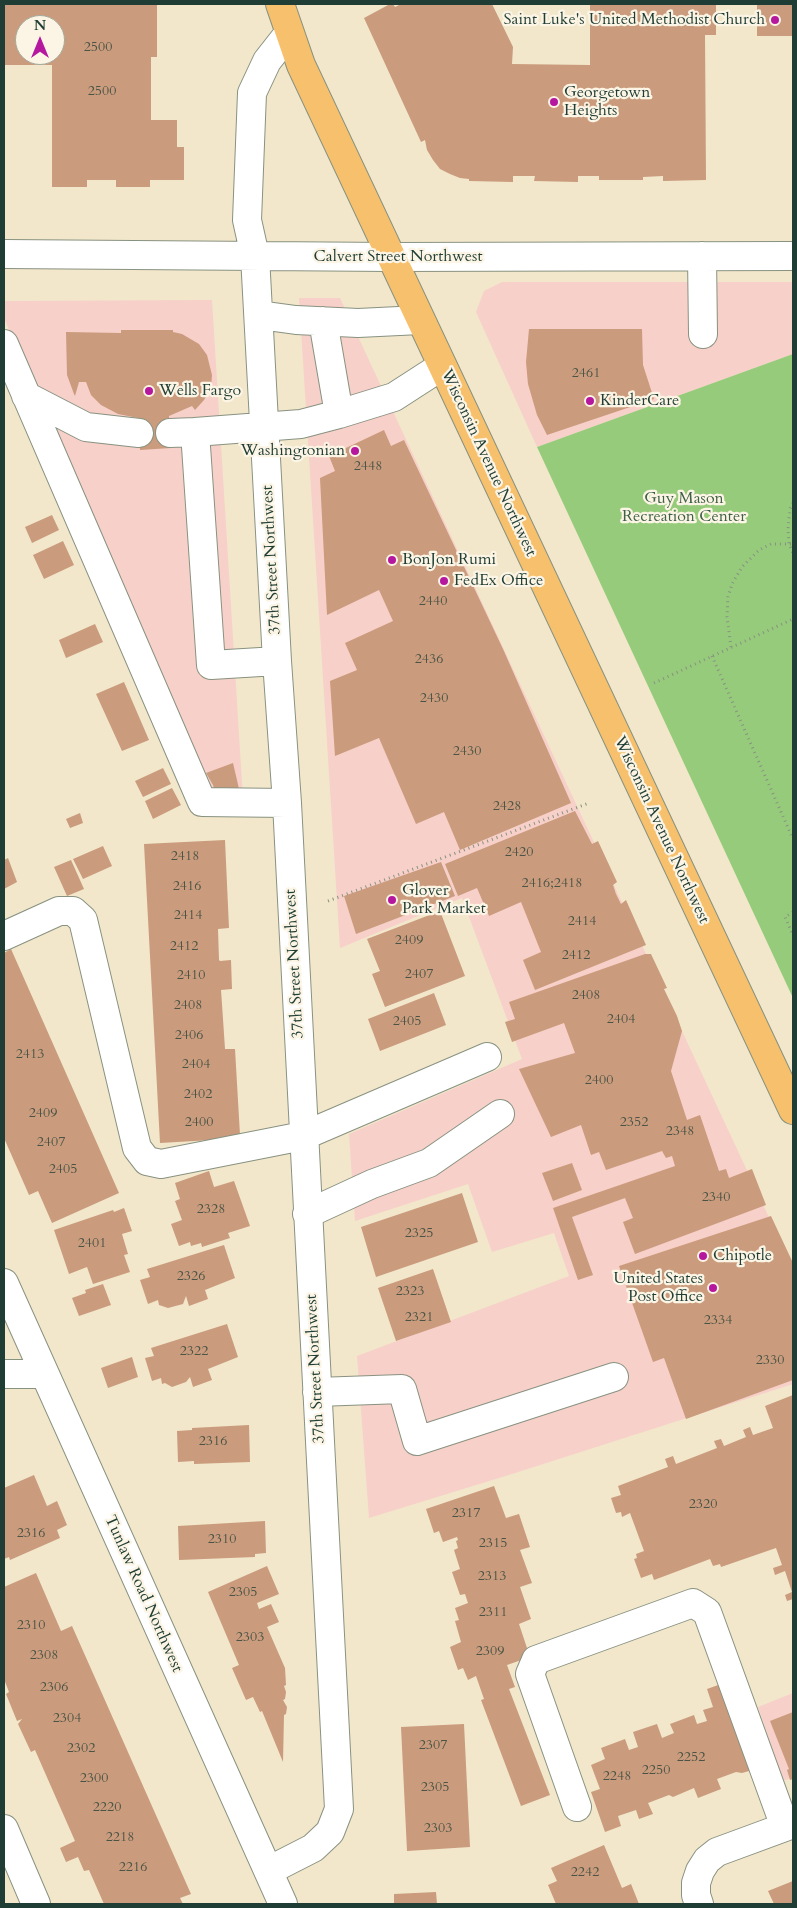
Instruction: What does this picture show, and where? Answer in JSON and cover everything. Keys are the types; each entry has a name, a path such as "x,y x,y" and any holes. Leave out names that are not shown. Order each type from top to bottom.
{"main road":[{"name":"Wisconsin Avenue Northwest","path":"280,4 301,65 793,1110"}],"street":[{"name":"37th Street Northwest","path":"268,1871 313,1848 330,1832 340,1809 303,1136 287,804 277,661 255,256 247,220 252,93 267,61 289,33"},
{"name":"Calvert Street Northwest","path":"4,254 391,257 793,256"},
{"path":"702,256 703,334"},
{"path":"258,315 358,323 420,320"},
{"path":"323,321 340,414"},
{"path":"4,344 202,802 287,804"},
{"path":"277,661 210,665 182,432 301,424 394,397 442,366"},
{"path":"26,396 86,427 139,433"},
{"path":"4,936 59,911 73,911 83,920 137,1148 147,1161 161,1164 303,1136 487,1057"},
{"path":"308,1214 372,1184 429,1163 500,1114"},
{"name":"Tunlaw Road Northwest","path":"4,1283 284,1904"},
{"path":"4,1374 44,1374"},
{"path":"317,1392 402,1389 417,1441 614,1377"},
{"path":"577,1808 530,1674 536,1660 693,1603 707,1612 789,1826 717,1852 707,1860 700,1871 696,1883 696,1895 699,1904"},
{"path":"4,1829 36,1904"}],"path":[{"path":"793,503 790,509 788,529 793,553"},
{"path":"731,647 727,617 728,597 732,584 742,567 759,550 771,544 791,544"},
{"path":"654,683 793,619"},
{"path":"712,656 793,839"},
{"path":"328,901 589,804"},
{"path":"793,912 785,917 793,935"}],"shaded area":[{"name":"KinderCare","path":"502,282 793,282 793,354 537,447 476,312 484,291"},
{"path":"299,298 340,298 793,1269 793,1384 369,1518 357,1356 569,1276 554,1233 492,1252 468,1184 355,1221 349,1134 522,1059 462,898 340,948"},
{"path":"212,300 243,799 210,800 4,318 4,301"},
{"path":"793,1693 793,1777 783,1781 758,1707"}],"green space":[{"name":"Guy Mason Recreation Center","path":"793,354 793,998 537,447"}],"building":[{"path":"4,4 157,4 157,57 151,57 151,120 177,120 177,147 184,147 184,180 150,180 150,187 116,187 116,180 87,180 87,187 52,187 52,65 65,65 65,15 15,15 15,65 4,65"},
{"name":"Georgetown Heights","path":"393,4 395,7 401,4 492,4 513,47 512,64 590,65 590,4 716,4 716,35 705,35 706,180 663,181 663,176 643,177 643,180 599,180 599,176 578,176 578,182 534,181 535,176 513,176 513,182 469,181 469,179 460,178 440,169 427,150 425,140 421,142 364,18"},
{"name":"Saint Luke's United Methodist Church","path":"757,4 793,4 793,36 757,36"},
{"path":"529,329 642,329 643,365 654,399 547,435 537,415 528,384 526,362"},
{"name":"Wells Fargo","path":"121,330 173,330 173,332 182,334 199,344 207,355 212,375 211,388 195,410 192,406 169,416 171,448 140,450 138,418 118,414 101,405 91,395 86,382 79,382 75,396 74,394 67,375 66,332 121,333"},
{"path":"384,430 391,446 404,440 503,649 571,803 460,850 444,812 416,824 379,738 335,756 330,681 357,670 345,643 393,621 379,590 327,615 320,478 335,471 329,456"},
{"path":"52,515 59,530 32,543 25,527"},
{"path":"63,541 74,565 44,579 33,555"},
{"path":"95,624 103,642 66,658 59,640"},
{"path":"124,682 149,740 122,751 96,694"},
{"path":"233,763 240,793 217,799 213,785 206,773"},
{"path":"163,768 171,784 143,797 135,781"},
{"path":"172,788 181,805 153,819 145,801"},
{"path":"575,811 592,844 598,841 617,882 613,885 616,894 621,904 626,900 646,945 535,990 523,960 541,952 521,902 489,916 477,888 458,896 445,864"},
{"path":"80,813 83,823 70,828 66,819"},
{"path":"225,840 229,928 218,929 219,960 231,960 232,989 221,990 225,1049 235,1049 240,1135 229,1139 160,1143 144,844"},
{"path":"103,846 112,866 83,879 73,859"},
{"path":"8,858 17,882 4,889 4,860"},
{"path":"71,860 84,889 67,896 54,867"},
{"path":"441,862 455,896 356,934 344,896"},
{"path":"440,911 465,976 385,1007 372,974 380,971 367,939"},
{"path":"11,949 119,1193 52,1223 38,1191 29,1195 4,1138 4,953"},
{"path":"645,954 651,954 667,988 664,989 682,1031 671,1071 687,1120 700,1115 719,1171 726,1169 729,1178 752,1169 766,1205 635,1254 623,1222 633,1218 625,1198 572,1217 593,1275 578,1280 553,1208 675,1166 672,1156 666,1158 662,1151 606,1170 599,1152 591,1155 581,1125 551,1137 519,1069 575,1053 564,1023 512,1042 505,1022 515,1019 509,1002"},
{"path":"434,993 446,1025 380,1051 368,1019"},
{"path":"572,1163 582,1190 553,1201 542,1173"},
{"path":"209,1171 214,1187 234,1181 250,1226 228,1233 230,1238 202,1247 201,1243 191,1246 190,1242 179,1246 171,1224 182,1220 175,1201 180,1199 175,1183"},
{"path":"462,1193 478,1242 376,1277 361,1227"},
{"path":"124,1208 132,1231 122,1234 128,1254 124,1255 130,1272 93,1284 87,1267 69,1274 54,1230"},
{"path":"771,1216 793,1263 793,1380 686,1419 664,1358 653,1362 619,1266"},
{"path":"224,1245 235,1278 205,1290 208,1299 189,1306 186,1296 183,1304 168,1308 159,1305 158,1300 148,1304 140,1280 150,1277 147,1269"},
{"path":"433,1269 451,1322 396,1341 378,1288"},
{"path":"103,1284 111,1305 79,1316 72,1298 86,1293 85,1290"},
{"path":"227,1324 238,1357 208,1369 212,1380 193,1387 190,1377 186,1382 172,1387 165,1383 162,1384 161,1378 152,1381 145,1358 154,1356 151,1348"},
{"path":"132,1357 138,1377 108,1388 101,1368"},
{"path":"793,1395 793,1599 787,1601 785,1595 792,1592 785,1571 775,1575 773,1568 782,1565 776,1548 721,1567 720,1564 713,1566 710,1559 654,1580 652,1574 641,1578 634,1559 637,1558 636,1554 644,1551 630,1513 622,1517 621,1512 616,1513 611,1498 621,1495 618,1486 668,1467 665,1459 673,1456 676,1464 717,1448 714,1441 721,1439 724,1446 746,1437 743,1430 750,1427 753,1435 773,1428 765,1406"},
{"path":"249,1425 250,1462 194,1464 194,1461 178,1462 177,1431 192,1430 192,1428"},
{"path":"34,1475 47,1506 57,1501 67,1525 57,1530 60,1538 10,1560 9,1557 4,1559 4,1488"},
{"path":"494,1486 506,1518 519,1514 530,1547 520,1550 532,1583 520,1587 531,1619 519,1624 530,1657 507,1665 515,1687 509,1689 550,1795 521,1806 481,1700 484,1699 476,1676 468,1680 463,1668 458,1670 450,1647 461,1642 455,1621 459,1620 455,1608 468,1603 465,1594 460,1595 452,1572 460,1569 454,1550 458,1548 456,1541 458,1540 457,1537 443,1542 439,1531 434,1533 426,1509"},
{"path":"265,1521 266,1553 255,1554 255,1557 179,1560 178,1526"},
{"path":"267,1566 279,1594 257,1603 259,1609 271,1604 279,1622 267,1627 285,1668 286,1685 284,1686 286,1692 285,1699 283,1700 287,1707 286,1714 284,1715 283,1762 262,1711 260,1712 253,1697 246,1700 232,1668 239,1665 208,1592"},
{"path":"36,1573 61,1631 72,1626 191,1894 180,1898 183,1904 104,1904 89,1870 84,1871 78,1857 66,1862 60,1848 75,1841 35,1750 31,1752 18,1724 22,1719 17,1721 6,1694 9,1692 4,1679 4,1587"},
{"path":"721,1684 750,1762 749,1771 736,1772 717,1779 721,1789 698,1798 694,1788 673,1797 669,1795 648,1803 653,1814 639,1819 636,1810 618,1816 621,1826 605,1832 591,1792 600,1789 591,1765 605,1759 601,1748 625,1739 629,1750 638,1747 633,1732 657,1724 662,1738 674,1733 670,1724 694,1715 697,1724 707,1721 703,1710 713,1707 707,1689"},
{"path":"793,1712 793,1779 790,1780 787,1770 789,1769 770,1721"},
{"path":"464,1724 470,1847 407,1851 401,1727"},
{"path":"604,1845 622,1888 631,1884 639,1904 556,1904 548,1885 557,1881 551,1868"},
{"path":"793,1881 793,1904 774,1904 768,1891"},
{"path":"436,1892 437,1904 394,1904 394,1894"}],"place":[{"name":"Saint Luke's United Methodist Church","path":"775,20"},
{"name":"Georgetown Heights","path":"554,102"},
{"name":"Wells Fargo","path":"149,391"},
{"name":"KinderCare","path":"590,401"},
{"name":"Washingtonian","path":"355,451"},
{"name":"BonJon Rumi","path":"392,560"},
{"name":"FedEx Office","path":"444,581"},
{"name":"Glover Park Market","path":"392,900"},
{"name":"Chipotle","path":"703,1256"},
{"name":"United States Post Office","path":"713,1288"}]}
